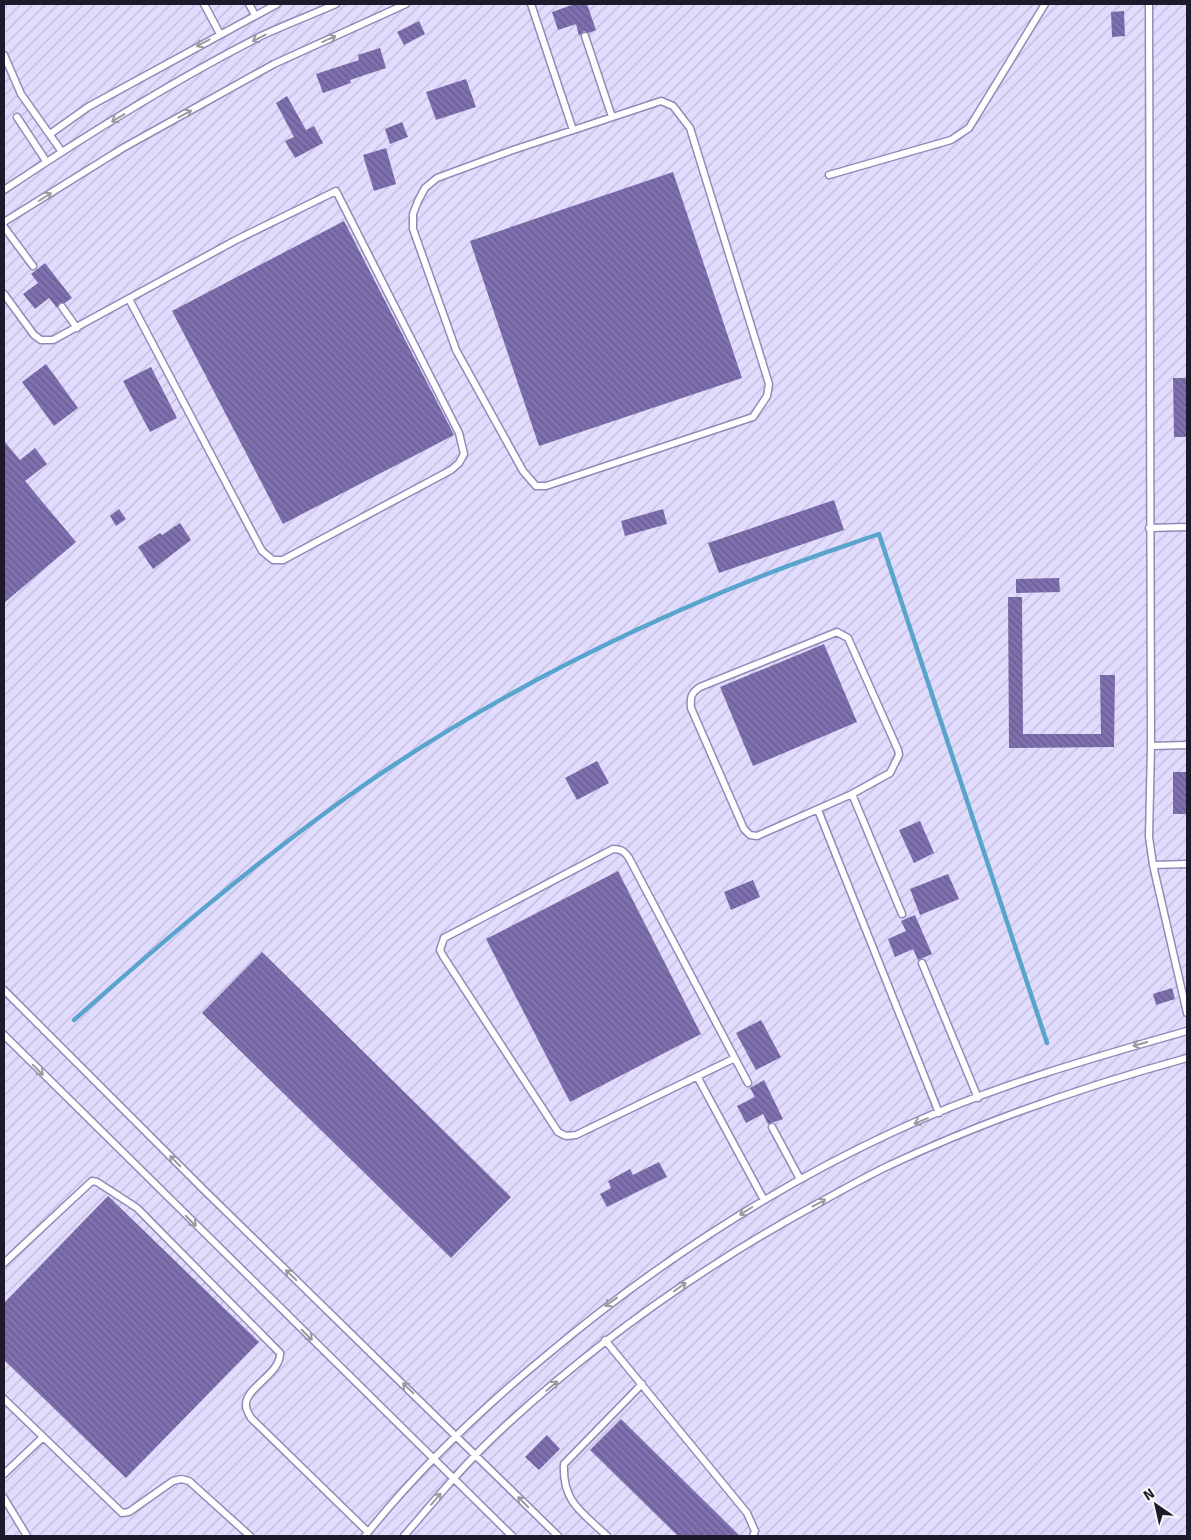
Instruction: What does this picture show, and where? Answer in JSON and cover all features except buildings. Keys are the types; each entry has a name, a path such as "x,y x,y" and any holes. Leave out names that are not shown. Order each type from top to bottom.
{"lane":[{"path":"204,4 220,34"},
{"path":"249,4 255,15"},
{"path":"50,134 88,107 277,4"},
{"path":"4,190 46,161 260,37 336,4"},
{"path":"4,222 123,148 274,64 406,4"},
{"path":"531,4 573,130"},
{"path":"829,175 951,140 969,128 1045,4"},
{"path":"1148,4 1149,528 1152,746 1149,837 1153,865 1187,1013"},
{"path":"585,36 612,117"},
{"path":"4,55 21,94 62,152"},
{"path":"661,101 673,106 690,128 769,384 767,396 753,417 546,486 536,486 523,471 456,350 413,229 413,214 426,188 436,178 573,130 661,101"},
{"path":"17,117 46,161"},
{"path":"4,294 34,335 42,340 53,340 236,240 336,190 459,433 464,454 459,463 451,470 283,560 273,560 262,551 129,299"},
{"path":"4,227 33,266"},
{"path":"62,307 77,328"},
{"path":"1149,528 1187,527"},
{"path":"837,632 848,638 899,755 890,772 852,794 818,810 757,836 750,835 744,829 691,708 690,698 693,692 837,632"},
{"path":"1152,746 1187,745"},
{"path":"852,794 902,914"},
{"path":"818,810 939,1113"},
{"path":"734,1058 698,1078 576,1135 566,1136 558,1132 443,956 440,950 444,938 614,849 626,852 748,1083"},
{"path":"1153,865 1187,864"},
{"path":"922,964 978,1098"},
{"path":"4,990 204,1190 457,1435 558,1536"},
{"path":"4,1263 92,1181 97,1182 137,1208 280,1353 280,1362 248,1398 246,1406 251,1418 366,1534 457,1435 512,1384 596,1313 681,1250 800,1179 894,1131 978,1098 1096,1057 1187,1031"},
{"path":"4,1035 512,1536"},
{"path":"404,1536 501,1429 605,1340 687,1282 780,1224 887,1166 979,1127 1099,1083 1187,1058"},
{"path":"698,1078 764,1200"},
{"path":"772,1127 800,1179"},
{"path":"605,1340 747,1513 755,1530 753,1536"},
{"path":"607,1536 570,1499 563,1481 564,1464 642,1384"},
{"path":"4,1399 42,1438 122,1513 129,1512 173,1482 181,1479 189,1481 250,1536"},
{"path":"4,1474 42,1438"},
{"path":"4,1498 27,1536"}],"shaded area":[{"path":"4,4 1187,4 1187,1536 4,1536"}],"waterway":[{"path":"74,1020 174,933 276,850 347,797 446,731 550,673 658,620 712,596 809,558 879,534 1047,1043"}]}
